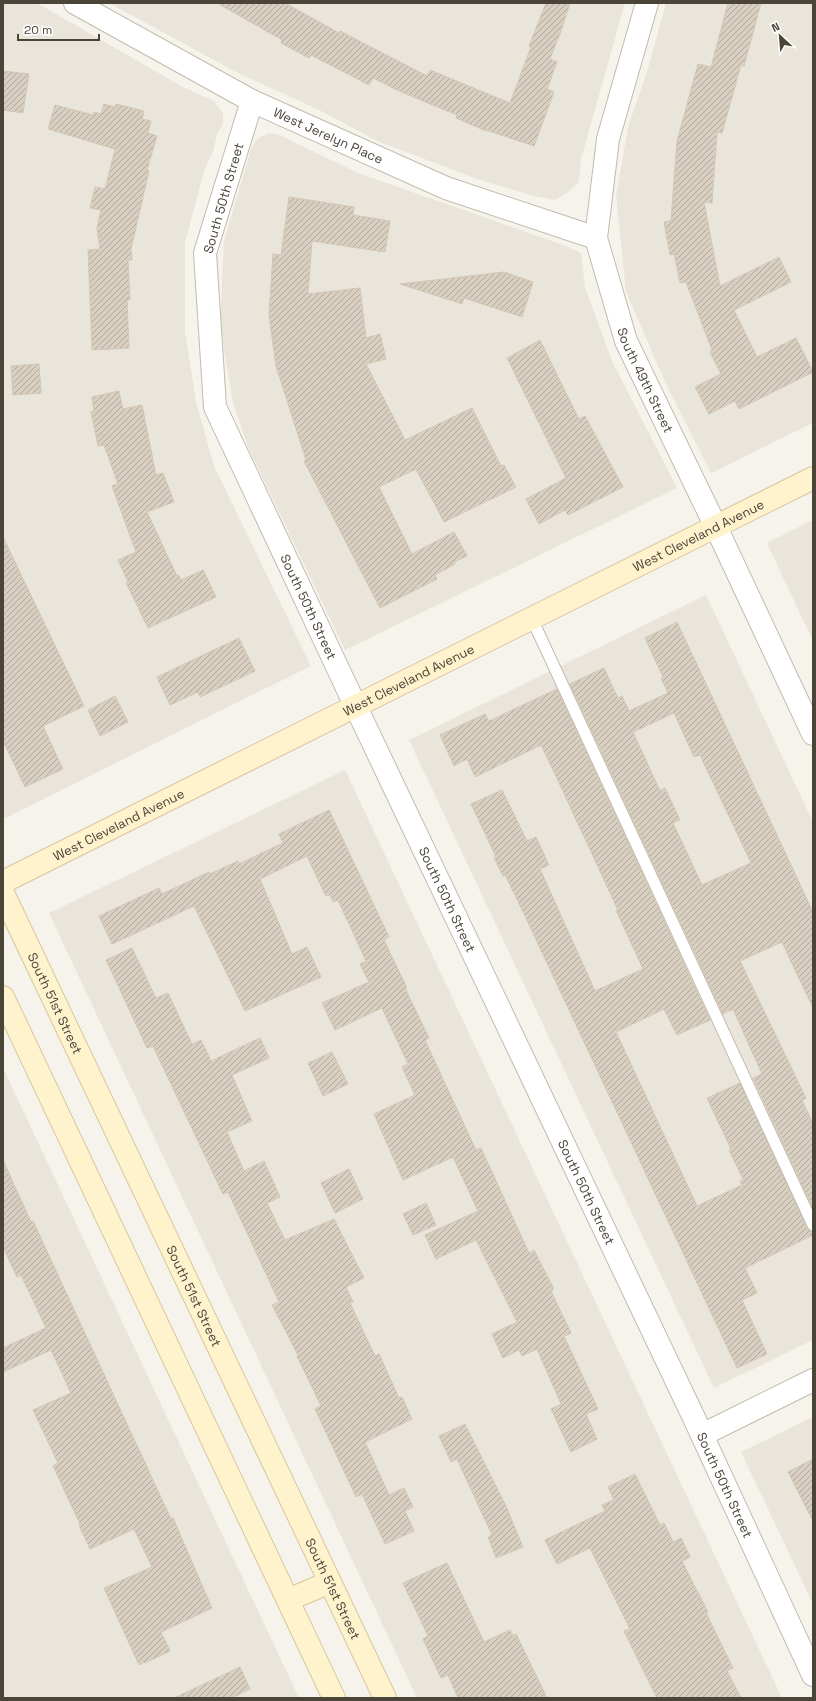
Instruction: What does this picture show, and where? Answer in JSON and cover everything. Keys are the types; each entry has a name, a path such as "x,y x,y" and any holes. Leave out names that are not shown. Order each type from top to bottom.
{"street":[{"name":"West Jerelyn Place","path":"74,3 252,101 446,188 596,238"},
{"name":"South 49th Street","path":"647,3 608,139 596,238 626,341 716,527 813,734"},
{"name":"South 50th Street","path":"252,101 205,253 215,407 702,1435 813,1675"},
{"name":"West Cleveland Avenue","path":"3,882 813,478"},
{"name":"South 51st Street","path":"3,893 385,1698"},
{"path":"3,997 334,1698"},
{"path":"702,1435 813,1380"},
{"path":"288,1600 330,1582"}],"lane":[{"path":"532,619 813,1225"}],"shaded area":[{"path":"3,3 37,3 183,87 214,101 223,113 223,124 217,134 213,152 204,171 185,243 185,331 196,402 214,466 311,666 3,819"},
{"path":"109,3 625,3 581,159 579,182 568,192 555,200 534,196 480,180 377,141 319,110 236,72"},
{"path":"666,3 813,3 813,423 711,473 666,384 626,292 616,196 628,127 647,72"},
{"path":"268,133 279,135 358,173 566,246 581,253 585,287 612,361 677,488 345,650 248,447 233,403 220,324 224,241 251,149 257,139"},
{"path":"813,520 813,641 767,543"},
{"path":"706,595 813,822 813,1340 714,1388 409,740"},
{"path":"345,770 782,1698 417,1698 49,913"},
{"path":"3,1068 299,1698 3,1698"},
{"path":"813,1417 813,1604 741,1452"}],"building":[{"path":"217,3 285,3 339,33 340,31 427,76 430,70 510,103 531,47 529,46 546,3 570,3 550,59 557,62 547,89 554,92 534,146 486,131 456,118 457,115 399,91 373,78 369,85 311,55 309,58 281,43 282,40"},
{"path":"728,3 761,3 744,66 741,65 722,133 717,132 712,203 704,202 720,286 779,257 791,282 734,310 757,357 796,338 813,372 739,409 735,401 709,414 695,387 721,374 710,352 712,350 686,282 680,283 674,254 670,255 664,222 671,221 677,141 698,64 711,67"},
{"path":"3,71 29,74 23,113 3,110"},
{"path":"104,104 115,107 116,104 144,111 142,119 151,121 148,133 157,136 147,170 149,171 131,249 132,260 128,260 130,300 127,300 129,348 92,350 88,250 100,249 97,228 101,210 90,208 95,187 105,189 115,149 48,129 55,105 93,115 94,112 101,114"},
{"path":"289,197 354,207 353,215 390,221 385,252 312,241 308,294 360,288 366,338 380,334 386,359 366,364 405,440 472,408 501,466 504,465 516,487 444,522 416,469 379,487 412,554 454,532 467,556 454,562 455,564 435,575 437,579 380,608 304,461 306,460 276,366 269,315 273,254 281,255"},
{"path":"504,272 533,282 522,317 464,298 462,304 400,284"},
{"path":"540,340 579,419 585,416 623,487 568,515 565,510 539,524 526,499 566,478 507,358"},
{"path":"39,364 41,393 13,395 11,366"},
{"path":"119,391 123,409 142,405 156,475 163,473 174,502 147,512 177,576 179,575 181,580 203,570 216,597 148,628 126,583 128,582 118,560 136,552 112,486 118,484 104,445 98,446 91,412 94,411 92,397"},
{"path":"3,537 84,706 43,726 63,769 25,787 3,741"},
{"path":"677,622 813,912 813,1008 782,942 740,961 806,1098 802,1100 813,1124 813,1208 753,1078 762,1074 733,1009 723,1014 570,684 604,668 618,698 622,696 629,711 668,693 661,678 663,677 645,638","holes":["674,713 694,757 700,755 751,863 702,885 673,823 680,820 665,788 660,791 633,732"]},
{"path":"239,638 255,671 200,697 198,692 170,705 157,677"},
{"path":"557,689 710,1020 677,1035 664,1009 616,1032 697,1206 742,1185 740,1181 743,1179 729,1150 731,1149 707,1098 740,1083 807,1228 813,1232 813,1235 745,1268 757,1293 742,1300 767,1354 737,1368 516,897 505,875 503,876 494,858 496,857 471,804 502,790 527,841 536,837 549,865 540,869 595,991 643,969 616,910 618,910 554,772 541,745 475,777 467,759 454,766 440,735 485,714 489,721"},
{"path":"115,696 128,722 100,736 88,710"},
{"path":"329,810 389,937 384,940 429,1038 425,1040 448,1090 476,1150 481,1148 529,1253 534,1250 553,1287 553,1290 551,1291 571,1333 564,1336 598,1409 586,1414 597,1439 571,1452 551,1409 561,1404 537,1349 522,1356 519,1350 503,1358 492,1334 517,1322 476,1240 436,1259 425,1235 478,1211 453,1157 403,1180 374,1114 415,1095 402,1067 408,1064 382,1008 335,1030 322,1003 369,982 360,964 366,961 338,900 333,902 330,895 326,896 307,856 260,879 292,954 307,947 321,977 245,1011 194,906 112,944 99,916 159,888 162,894 209,872 210,874 238,861 239,864 283,843 279,834"},
{"path":"132,948 156,998 168,993 192,1044 201,1040 211,1061 260,1038 269,1058 232,1075 252,1121 227,1132 244,1171 264,1161 280,1197 267,1203 285,1240 334,1219 364,1278 346,1287 353,1302 350,1303 375,1356 379,1354 399,1398 402,1397 412,1419 365,1442 389,1495 404,1488 413,1507 405,1511 414,1531 385,1544 362,1494 356,1497 315,1409 321,1406 297,1356 298,1355 272,1305 279,1302 228,1192 223,1194 153,1046 147,1048 106,960"},
{"path":"332,1052 348,1084 323,1096 308,1063"},
{"path":"3,1160 31,1222 33,1221 171,1519 173,1518 212,1608 161,1632 170,1651 139,1665 104,1588 152,1567 134,1529 90,1549 53,1466 58,1463 33,1410 71,1393 51,1350 3,1372 3,1348 46,1328 21,1275 17,1277 3,1247"},
{"path":"349,1169 363,1199 335,1213 321,1183"},
{"path":"426,1203 436,1225 413,1235 403,1214"},
{"path":"465,1424 506,1506 523,1547 496,1558 488,1537 492,1535 457,1459 451,1462 439,1436"},
{"path":"813,1459 813,1521 788,1472"},
{"path":"635,1474 660,1525 664,1523 673,1542 681,1538 690,1557 682,1561 708,1612 706,1613 733,1668 727,1671 741,1698 657,1698 624,1631 630,1629 590,1548 557,1564 545,1540 605,1511 602,1505 614,1500 608,1487"},
{"path":"447,1563 484,1642 510,1630 513,1636 516,1634 547,1698 458,1698 448,1675 441,1678 423,1639 428,1636 403,1583"},
{"path":"240,1667 250,1689 232,1698 174,1698"}]}
